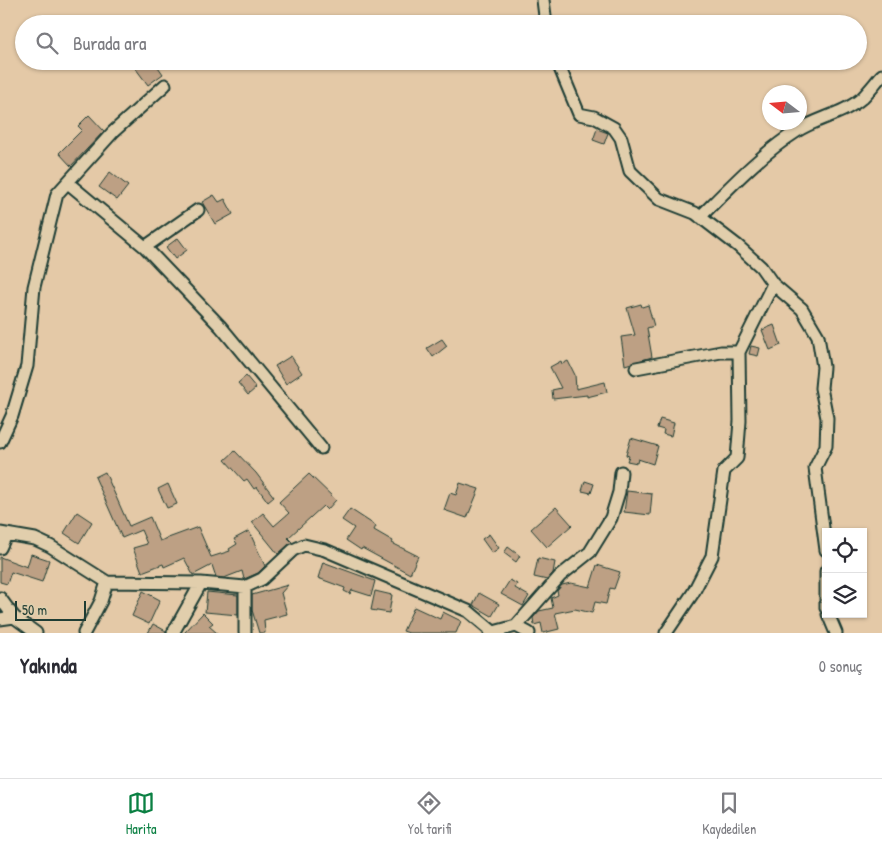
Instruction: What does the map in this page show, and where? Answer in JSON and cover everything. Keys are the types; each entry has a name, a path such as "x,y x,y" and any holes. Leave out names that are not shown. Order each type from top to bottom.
{"street":[{"path":"543,0 545,15"},
{"path":"561,70 579,114 594,117 614,128 621,138 630,171 659,200 700,218 761,267 773,284 802,309 818,336 823,367 821,388 827,418 826,446 816,468 823,528"},
{"path":"700,218 726,191 771,151 798,130 838,112 861,99 882,75"},
{"path":"0,442 12,416 27,366 34,287 56,194 113,132 165,85"},
{"path":"68,183 145,247 221,327 321,448"},
{"path":"145,247 198,210"},
{"path":"666,633 693,592 712,556 724,471 737,458 740,420 739,352 773,284"},
{"path":"636,368 721,352 739,352"},
{"path":"0,548 3,534 36,539 107,582 201,583 245,587 262,579 293,550 304,545 325,550 460,608 491,632 516,626 560,576 590,552 611,518 621,472"},
{"path":"84,633 102,601 107,582"},
{"path":"173,633 201,583"},
{"path":"245,587 245,633"},
{"path":"0,598 14,617 36,633"},
{"path":"0,619 14,617"},
{"path":"830,618 836,633"},
{"path":"516,626 529,633"}],"building":[{"path":"137,70 160,70 163,74 148,85"},
{"path":"89,115 104,131 71,166 59,153 82,130 78,126"},
{"path":"597,129 608,133 604,144 593,140"},
{"path":"110,172 128,186 117,200 99,187"},
{"path":"214,195 219,202 225,199 233,214 215,224 202,202"},
{"path":"178,238 187,250 175,259 166,247"},
{"path":"641,304 642,307 648,305 654,326 647,328 652,357 625,365 621,337 635,335 627,308"},
{"path":"774,325 781,345 770,350 762,330"},
{"path":"442,339 447,346 433,357 427,348"},
{"path":"751,346 760,348 758,356 749,354"},
{"path":"291,356 302,373 286,384 275,366"},
{"path":"561,361 562,364 568,361 575,375 576,389 605,382 607,392 587,397 587,395 553,399 552,390 561,388 550,367"},
{"path":"246,376 256,388 248,395 238,383"},
{"path":"660,419 674,423 671,436 663,434 664,430 657,428"},
{"path":"631,438 658,446 653,464 638,459 637,463 627,461 629,456 626,455"},
{"path":"235,451 256,473 274,497 268,502 257,487 254,489 247,479 244,481 225,460"},
{"path":"105,472 129,526 150,517 160,541 198,527 211,557 230,551 229,549 237,544 234,539 249,531 265,566 258,573 244,579 242,571 224,578 216,577 212,565 193,575 184,558 164,567 163,564 142,572 133,548 147,544 141,530 122,538 95,477"},
{"path":"309,474 336,500 327,510 323,506 288,538 292,542 278,554 252,522 263,513 274,526 289,513 279,502"},
{"path":"585,481 594,484 591,493 582,491"},
{"path":"460,483 479,489 467,518 444,510 450,493 456,495"},
{"path":"168,484 177,504 167,508 158,489"},
{"path":"627,491 652,494 650,515 624,512"},
{"path":"556,507 572,525 547,547 531,529"},
{"path":"350,509 376,526 374,530 393,541 392,543 418,556 410,574 362,548 361,550 346,540 354,528 342,520"},
{"path":"77,512 92,522 79,543 64,533"},
{"path":"489,534 499,548 492,553 482,539"},
{"path":"508,547 520,556 516,562 504,553"},
{"path":"31,554 49,560 42,582 11,572 7,584 0,582 0,557 27,567"},
{"path":"538,558 555,562 553,573 547,580 534,577"},
{"path":"323,562 375,581 371,596 352,590 350,594 344,591 345,588 318,578"},
{"path":"597,565 620,572 614,589 610,588 606,604 595,602 592,613 575,609 555,613 559,629 543,633 541,623 534,625 533,618 539,611 553,608 551,598 558,595 557,591 562,585 571,583 590,587"},
{"path":"510,580 517,584 515,588 529,596 523,606 501,594"},
{"path":"288,585 281,593 287,614 264,620 265,633 259,633 252,610 252,595"},
{"path":"143,591 160,600 149,624 132,616"},
{"path":"375,591 392,595 389,613 371,610"},
{"path":"207,592 238,595 238,615 205,612"},
{"path":"479,593 499,604 492,616 473,605"},
{"path":"414,607 440,619 443,612 461,621 456,633 409,633 403,631"},
{"path":"203,613 213,623 209,626 217,633 184,633"},
{"path":"153,624 166,631 166,633 148,633"}]}
